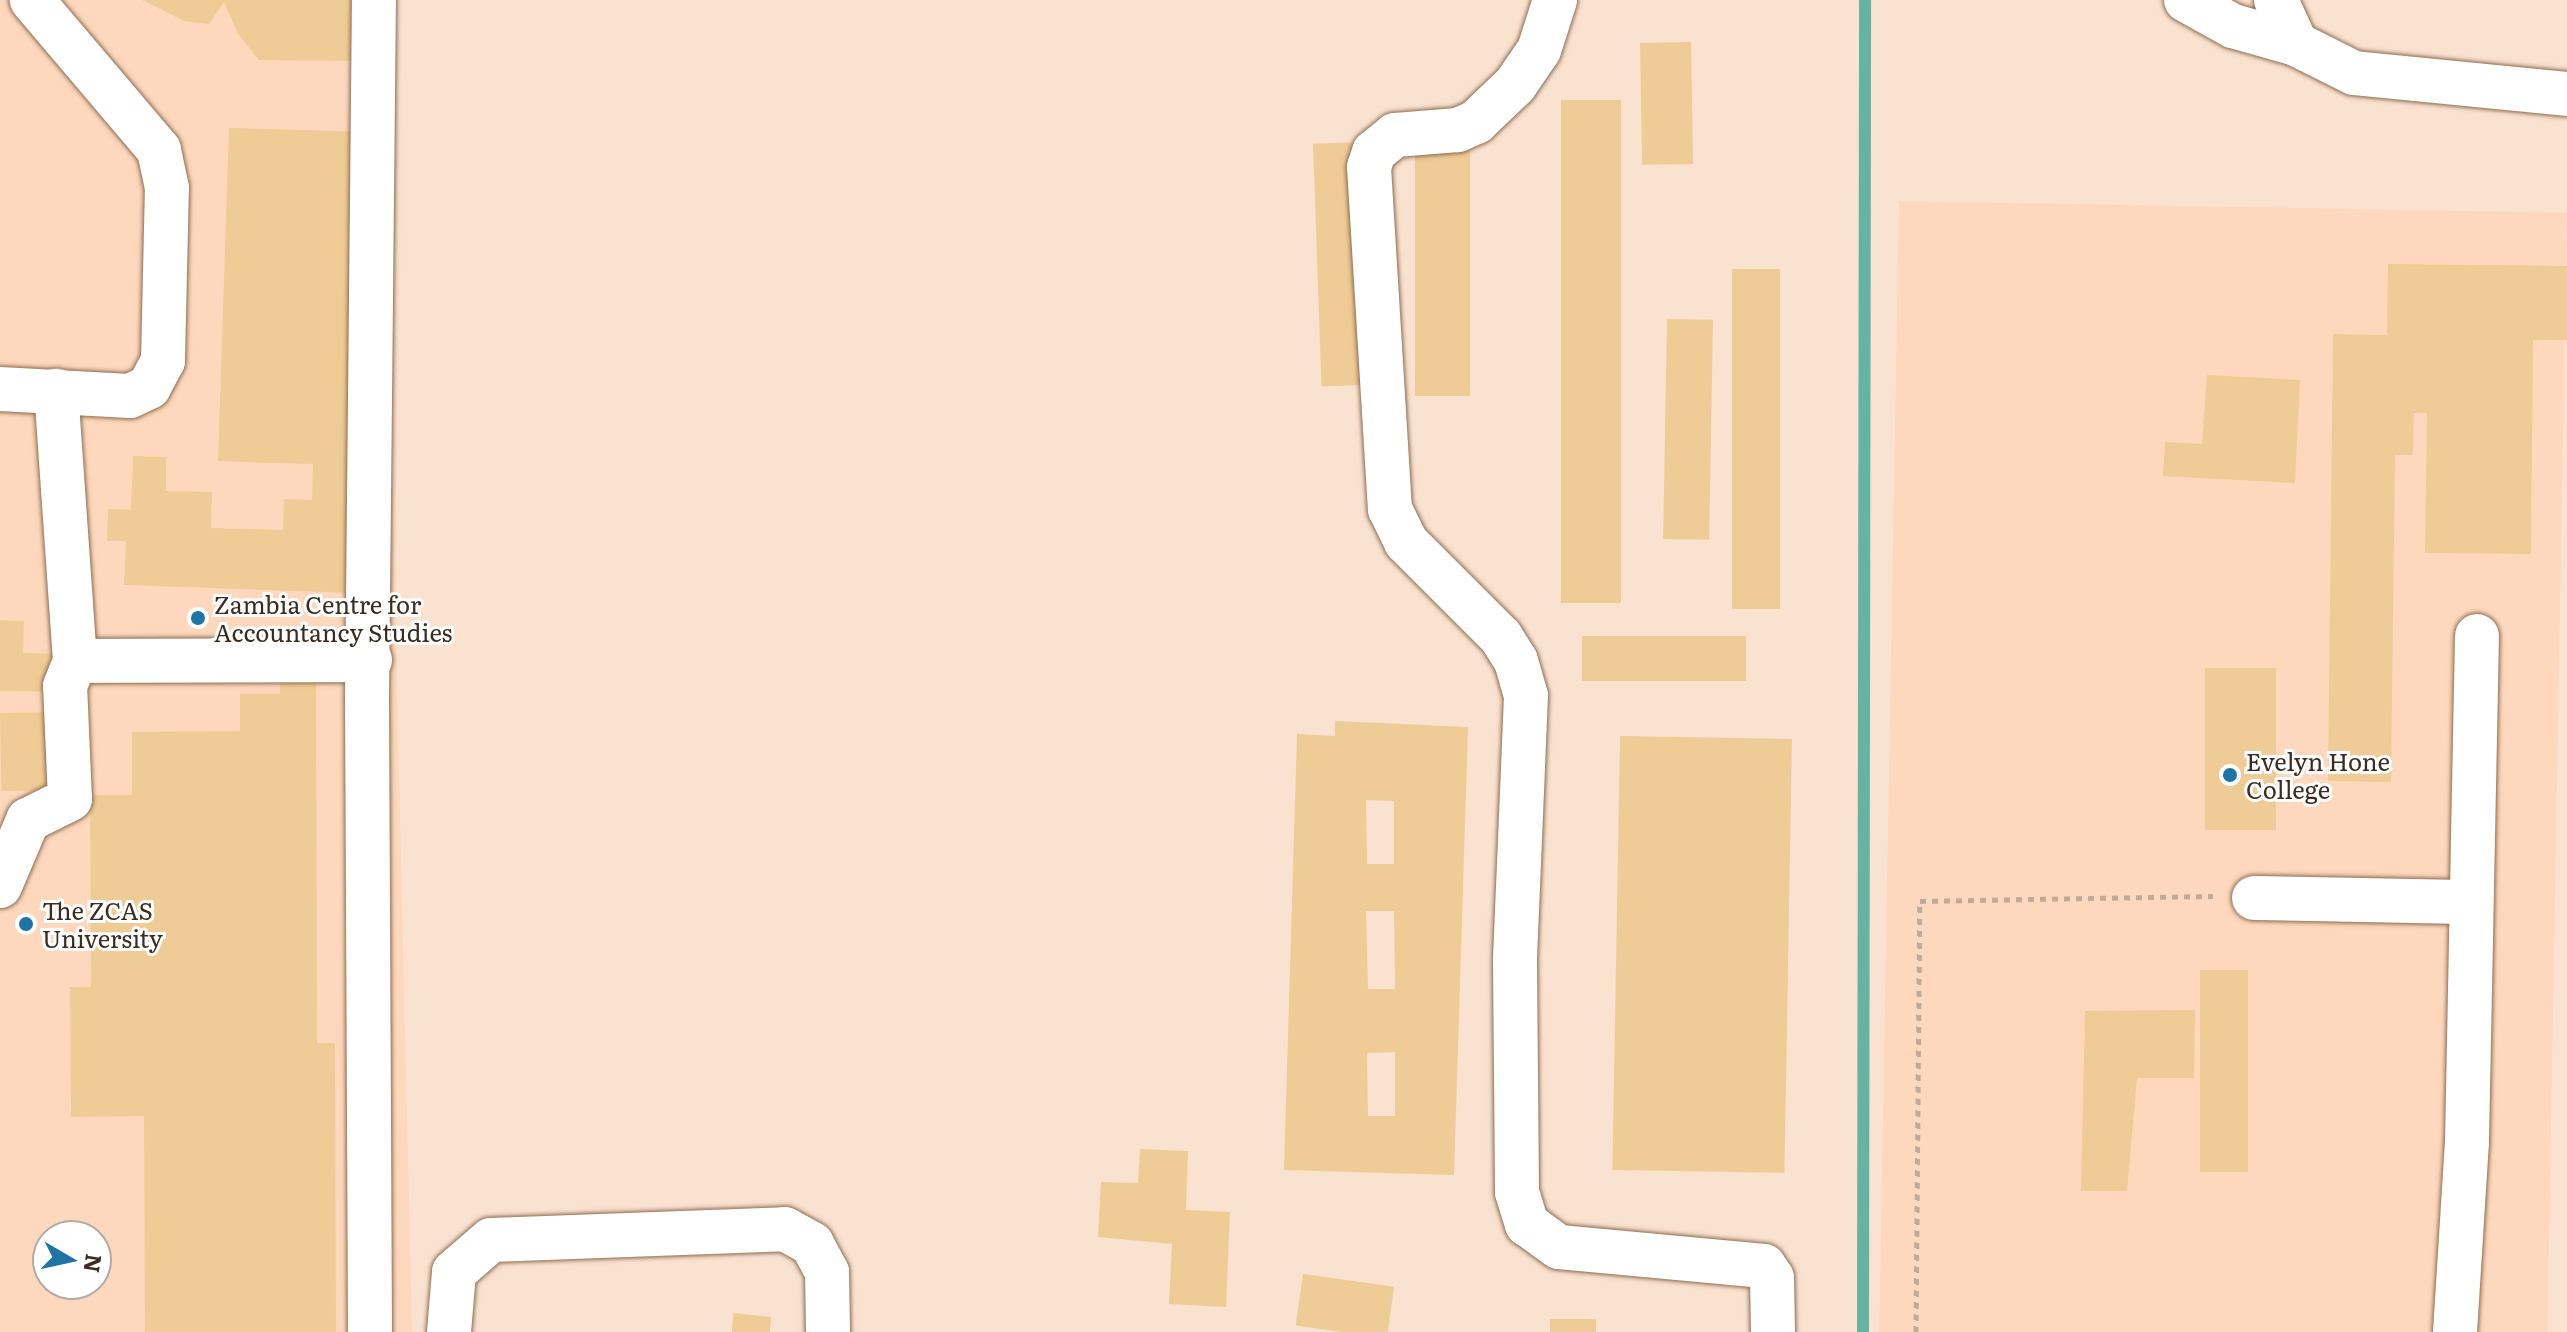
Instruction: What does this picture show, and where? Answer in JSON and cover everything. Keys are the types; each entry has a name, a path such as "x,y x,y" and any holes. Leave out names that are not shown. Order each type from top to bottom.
{"lane":[{"path":"0,389 130,396 149,387 163,361 167,188 159,150 32,0"},
{"path":"370,1332 374,0"},
{"path":"1555,0 1539,50 1515,85 1483,115 1458,130 1395,135 1374,152 1369,167 1390,509 1406,542 1501,637 1516,661 1526,696 1515,976 1517,1192 1527,1224 1559,1247 1764,1266 1772,1278 1773,1332"},
{"path":"2186,0 2233,26 2296,44 2354,73 2567,94"},
{"path":"2276,0 2296,44"},
{"path":"0,886 28,820 70,799 65,686 75,661 56,391"},
{"path":"2455,1332 2467,1142 2469,902 2477,636"},
{"path":"75,661 370,660"},
{"path":"2254,898 2469,902"},
{"path":"449,1332 454,1272 491,1240 785,1229 812,1244 827,1272 828,1332"}],"path":[{"path":"1916,1332 1920,901 2254,898"}],"shaded area":[{"name":"Zambia Centre for Accountancy Studies","path":"0,0 381,0 412,1332 0,1332"},
{"name":"Evelyn Hone College","path":"1899,201 2567,213 2547,1332 1879,1332"}],"building":[{"path":"142,0 351,0 351,61 259,60 238,34 224,2 209,24 184,21"},
{"path":"1691,42 1693,164 1642,165 1640,43"},
{"path":"1561,100 1621,100 1621,603 1561,603"},
{"path":"229,128 369,132 353,593 124,585 126,541 107,541 108,509 131,510 133,456 166,457 166,491 212,492 211,528 283,530 284,499 312,500 313,464 218,461"},
{"path":"1363,142 1371,385 1322,387 1313,144"},
{"path":"1415,151 1470,151 1470,396 1415,396"},
{"path":"2388,264 2567,266 2567,340 2533,340 2531,554 2425,553 2427,413 2414,413 2413,455 2395,455 2391,782 2328,781 2333,334 2387,335"},
{"path":"1732,269 1780,269 1780,609 1732,609"},
{"path":"1667,319 1713,320 1709,540 1663,539"},
{"path":"2207,375 2300,380 2295,483 2163,476 2165,442 2202,444"},
{"path":"0,620 24,621 23,653 54,654 53,692 0,691"},
{"path":"1582,636 1746,636 1746,681 1582,681"},
{"path":"2205,668 2276,668 2276,830 2205,830"},
{"path":"280,672 316,672 317,1043 335,1043 336,1332 145,1332 144,1116 71,1117 70,987 91,987 90,795 132,795 132,732 240,731 240,694 280,694"},
{"path":"56,712 57,790 1,791 0,713"},
{"path":"1335,721 1468,727 1454,1175 1284,1170 1297,734 1335,736","holes":["1366,800 1394,801 1394,864 1367,864","1366,911 1394,911 1395,989 1368,989","1395,1052 1395,1116 1368,1116 1367,1053"]},
{"path":"1620,736 1792,739 1784,1173 1612,1170"},
{"path":"2200,970 2248,970 2248,1172 2200,1172"},
{"path":"2195,1010 2194,1078 2137,1078 2127,1191 2081,1191 2085,1011"},
{"path":"1140,1149 1188,1151 1186,1210 1230,1212 1226,1307 1169,1304 1172,1244 1098,1237 1101,1182 1138,1183"},
{"path":"1303,1274 1394,1287 1388,1332 1342,1332 1296,1325"},
{"path":"733,1313 771,1317 770,1332 732,1332"},
{"path":"1550,1319 1596,1319 1596,1332 1550,1332"}],"waterway":[{"path":"1863,1332 1865,0"}],"place":[{"name":"Zambia Centre for Accountancy Studies","path":"198,618"},
{"name":"Evelyn Hone College","path":"2230,775"},
{"name":"The ZCAS University","path":"26,924"}]}
